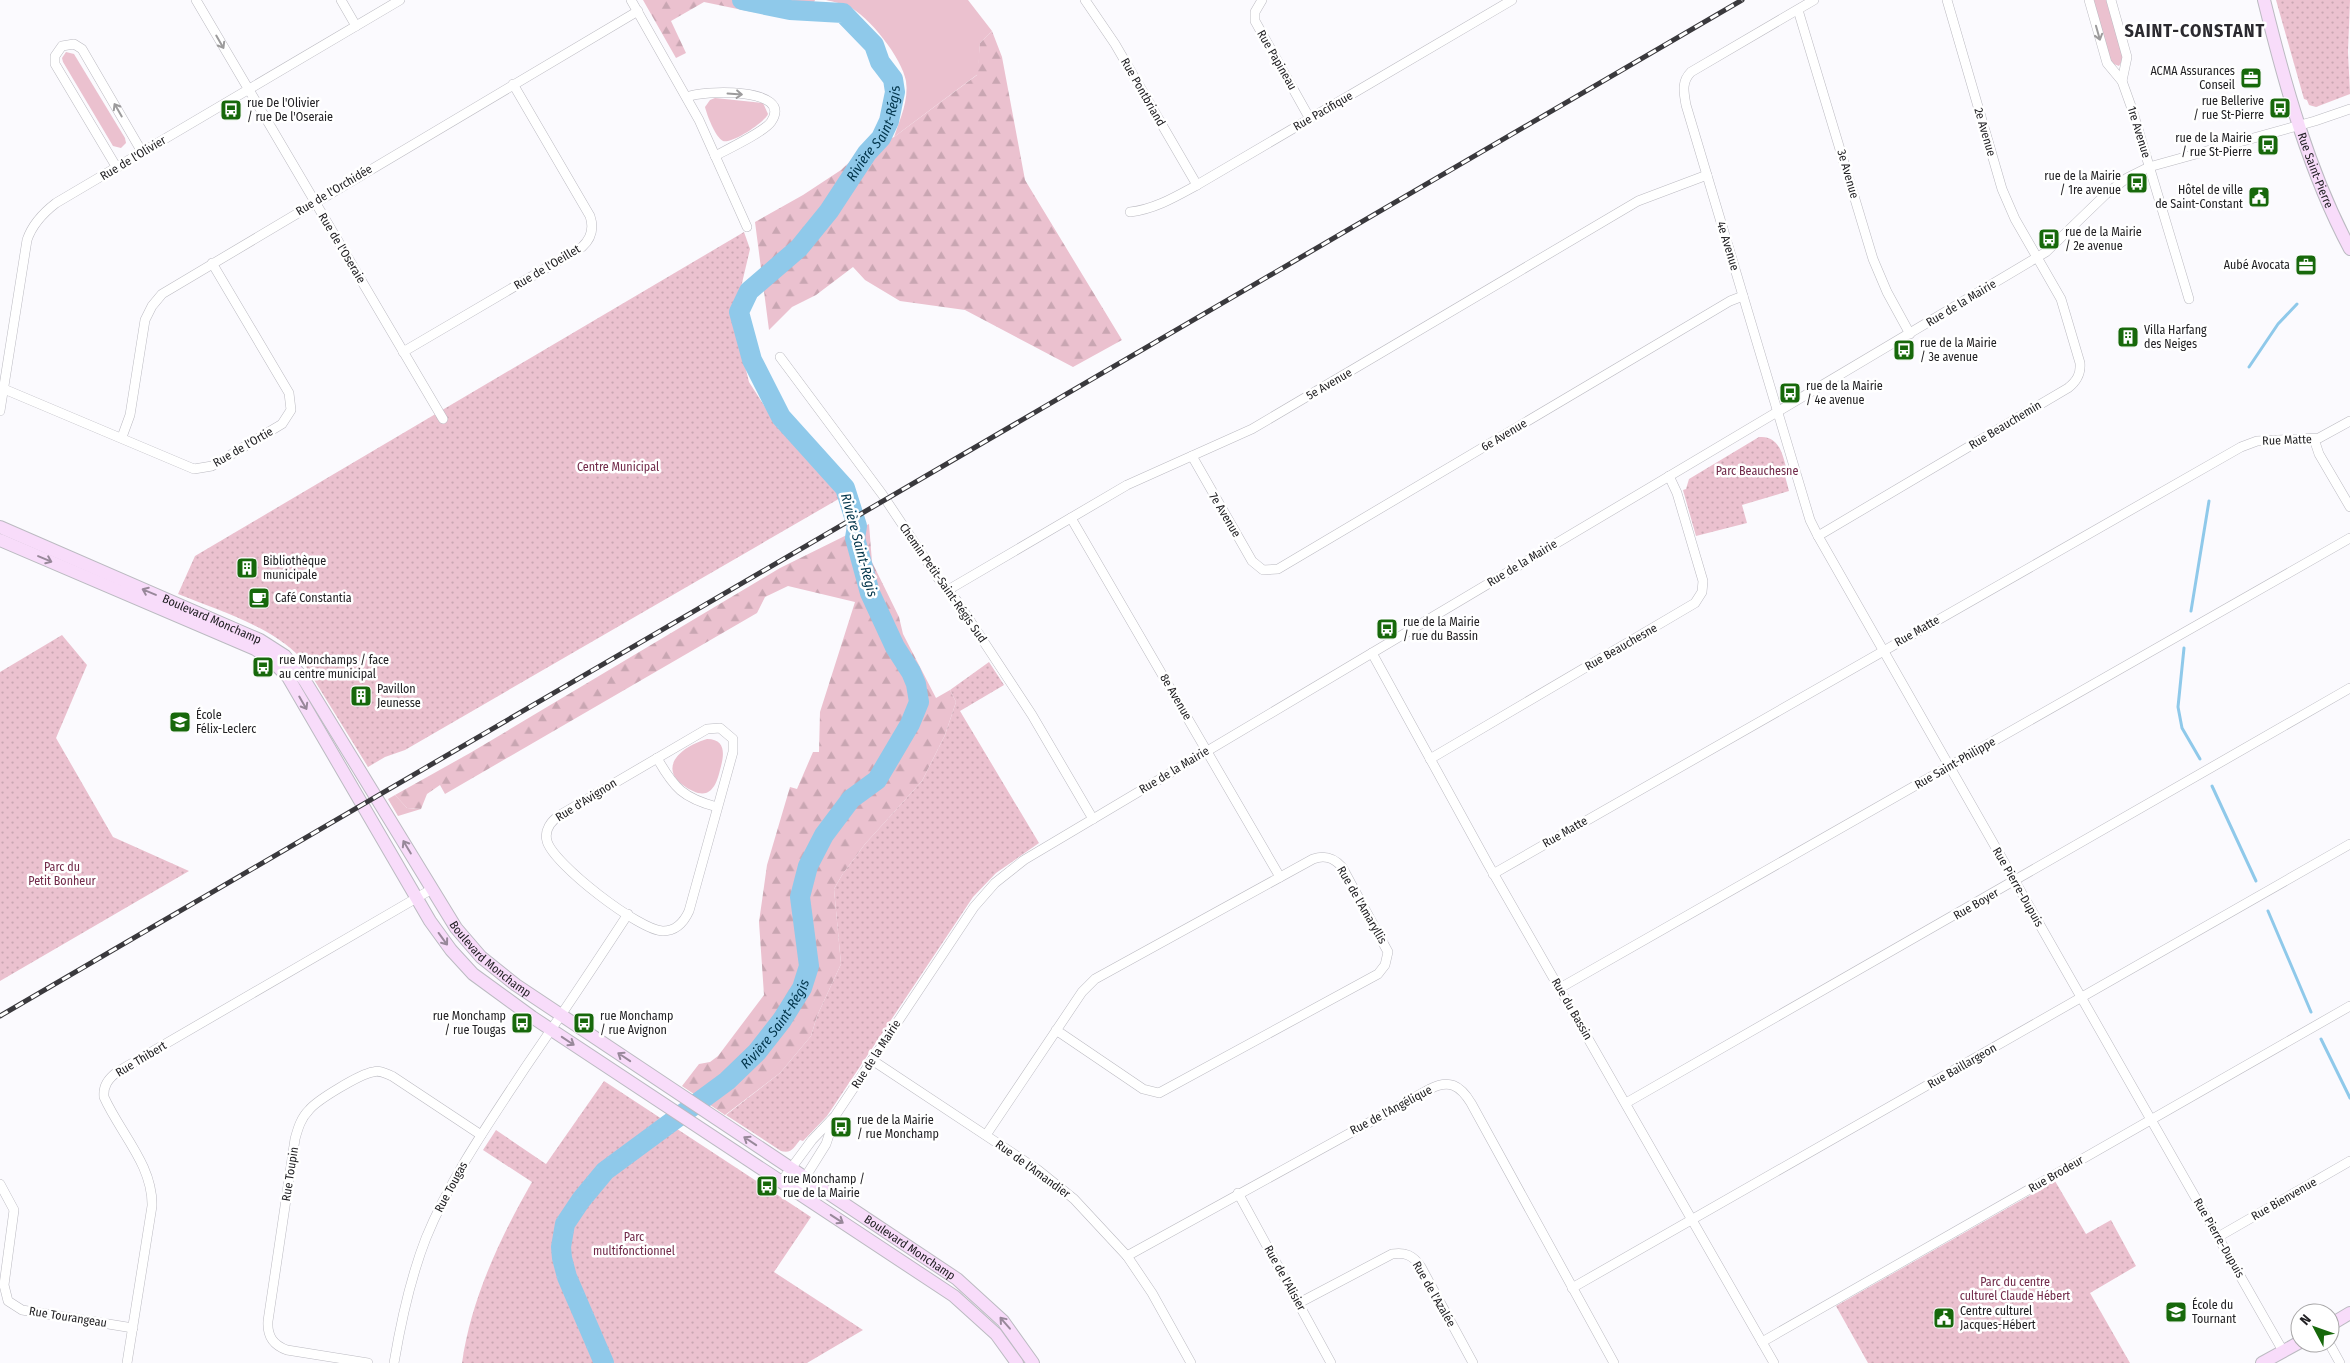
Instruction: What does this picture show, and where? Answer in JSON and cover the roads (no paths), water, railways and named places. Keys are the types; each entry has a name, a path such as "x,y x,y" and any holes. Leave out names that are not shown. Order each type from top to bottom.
{"street":[{"name":"Rue de l'Oseraie","path":"196,0 443,419"},
{"path":"341,0 356,26"},
{"name":"Rue de l'Olivier","path":"0,411 23,259 31,229 50,208 400,0"},
{"path":"631,0 687,97 747,226"},
{"name":"Rue Pontbriand","path":"1085,0 1115,44 1197,185"},
{"name":"Rue Papineau","path":"1262,0 1255,12 1257,26 1310,119"},
{"name":"Rue Pacifique","path":"1130,212 1148,210 1197,185 1512,0"},
{"path":"1798,10 1814,0"},
{"name":"2e Avenue","path":"1946,0 2002,188 2014,219 2038,258"},
{"name":"1re Avenue","path":"2089,0 2106,62 2122,80 2189,300"},
{"name":"1re Avenue","path":"2110,0 2127,57 2122,80"},
{"name":"Rue Saint-Pierre","path":"2264,0 2299,125 2318,179 2350,249"},
{"name":"4e Avenue","path":"1778,412 1686,106 1684,90 1685,80 1696,69 1798,10"},
{"name":"3e Avenue","path":"1798,10 1873,258 1887,292 1910,334"},
{"name":"Rue de l'Orchidée","path":"122,437 130,415 144,327 152,306 169,288 638,11"},
{"path":"116,168 56,65 55,56 62,46 74,44 82,49 142,152"},
{"name":"Rue de l'Oeillet","path":"404,352 582,246 590,238 592,227 590,216 513,84"},
{"path":"687,97 700,93 748,95 762,97 772,103 774,114 769,124 715,156"},
{"name":"Rue de la Mairie","path":"781,1182 812,1140 835,1116 965,920 988,890 1024,860 2038,258 2052,249 2113,188 2149,167 2350,109"},
{"name":"5e Avenue","path":"948,590 1127,485 1252,429 1638,201 1707,175"},
{"name":"Rue Beauchemin","path":"1818,536 2068,388 2076,381 2080,372 2080,363 2063,306 2038,258"},
{"name":"Rue de l'Ortie","path":"4,389 122,437 188,467 200,469 212,466 282,424 289,416 292,405 289,393 212,263"},
{"name":"6e Avenue","path":"1263,570 1278,569 1730,301 1743,296"},
{"name":"Chemin Petit-Saint-Régis Sud","path":"780,357 882,494 948,590 1025,704 1093,818"},
{"name":"Rue Pierre-Dupuis","path":"1778,412 1810,520 1818,536 2283,1351"},
{"name":"Rue Matte","path":"1494,874 1883,650 2250,443 2314,439 2325,436 2350,421"},
{"path":"2314,439 2319,454 2350,507"},
{"name":"7e Avenue","path":"1192,456 1248,554 1263,570"},
{"name":"Rue Beauchesne","path":"1430,759 1695,603 1702,592 1703,582 1677,493 1668,476"},
{"name":"8e Avenue","path":"1071,518 1280,877"},
{"name":"Boulevard Monchamp","path":"3,538 260,640 280,652 305,681 432,889 460,932 481,957 502,975 966,1286 1003,1321 1033,1363"},
{"name":"Boulevard Monchamp","path":"3,538 256,649 278,665 288,677 416,898 451,950 474,974 497,993 551,1030 954,1296 996,1334 1017,1363"},
{"name":"Rue Saint-Philippe","path":"1560,988 2350,538"},
{"name":"Rue du Bassin","path":"1372,653 1494,874 1774,1363"},
{"name":"Rue Boyer","path":"1626,1103 2015,882 2350,688"},
{"name":"Rue d'Avignon","path":"720,728 725,730 733,739 734,745 717,807 689,910 682,923 673,929 658,930 628,914 588,887 567,869 549,846 546,833 550,824 560,815 708,729 720,728"},
{"path":"656,758 679,790 693,800 717,807"},
{"name":"Rue Baillargeon","path":"1572,1288 2350,844"},
{"name":"Rue de l'Amaryllis","path":"986,1135 1056,1030 1082,992 1095,978 1320,856 1338,862 1386,947 1388,957 1382,970 1159,1092 1143,1089 1056,1030"},
{"name":"Rue Thibert","path":"127,1363 152,1206 152,1190 144,1168 104,1097 108,1080 117,1072 432,889"},
{"path":"551,1030 628,914"},
{"name":"Rue Brodeur","path":"1762,1342 2350,1006"},
{"name":"Rue Tougas","path":"394,1363 406,1302 426,1240 456,1176 551,1030"},
{"name":"Rue de l'Amandier","path":"872,1060 986,1135 1062,1189 1098,1223 1127,1256 1152,1293 1191,1363"},
{"name":"Rue Toupin","path":"368,1363 287,1350 277,1346 269,1334 269,1311 295,1138 300,1123 309,1109 322,1099 365,1074 378,1071 392,1076 481,1135"},
{"name":"Rue de l'Angélique","path":"1127,1256 1430,1088 1446,1083 1454,1084 1460,1088 1470,1103 1614,1363"},
{"name":"Rue de la Mairie","path":"796,1192 826,1144 835,1116"},
{"name":"Rue Bienvenue","path":"2218,1237 2350,1162"},
{"name":"Rue Tourangeau","path":"0,1184 14,1210 4,1285 8,1301 17,1308 30,1312 133,1328"},
{"name":"Rue de l'Alisier","path":"1238,1193 1332,1363"},
{"name":"Rue de l'Azalée","path":"1299,1304 1392,1254 1406,1253 1420,1267 1473,1363"},
{"path":"2262,1363 2290,1347"}],"waterway":[{"name":"Rivière Saint-Régis","path":"604,1363 567,1277 561,1247 565,1224 581,1200 605,1171 727,1081 757,1052 782,1020 802,988 809,966 800,897 808,866 824,835 851,799 877,780 910,724 919,702 916,684 911,672 895,647 870,593 855,538 857,526 845,488 781,417 752,360 739,312 749,291 799,248 829,211 867,153 881,138 889,121 895,92 893,79 880,62 874,45 843,13 790,10 742,0"},
{"path":"2249,367 2278,324 2297,304"},
{"path":"2191,611 2209,501"},
{"path":"2184,648 2178,707 2182,728 2200,759"},
{"path":"2212,786 2256,881"},
{"path":"2268,911 2311,1012"},
{"path":"2321,1039 2350,1098"}],"railway":[{"path":"0,1016 1742,0"}],"place":[{"name":"ACMA Assurances Conseil","path":"2251,78"},
{"name":"rue Bellerive / rue St-Pierre","path":"2280,108"},
{"name":"rue De l'Olivier / rue De l'Oseraie","path":"231,110"},
{"name":"rue de la Mairie / rue St-Pierre","path":"2268,145"},
{"name":"rue de la Mairie / 1re avenue","path":"2137,183"},
{"name":"Hôtel de ville de Saint-Constant","path":"2259,197"},
{"name":"rue de la Mairie / 2e avenue","path":"2049,239"},
{"name":"Aubé Avocata","path":"2306,265"},
{"name":"Villa Harfang des Neiges","path":"2128,337"},
{"name":"rue de la Mairie / 3e avenue","path":"1904,350"},
{"name":"rue de la Mairie / 4e avenue","path":"1790,393"},
{"name":"Bibliothèque municipale","path":"247,568"},
{"name":"Café Constantia","path":"259,598"},
{"name":"rue de la Mairie / rue du Bassin","path":"1387,629"},
{"name":"rue Monchamps / face au centre municipal","path":"263,667"},
{"name":"Pavillon Jeunesse","path":"361,696"},
{"name":"École Félix-Leclerc","path":"180,722"},
{"name":"rue Monchamp / rue Tougas","path":"522,1023"},
{"name":"rue Monchamp / rue Avignon","path":"584,1023"},
{"name":"rue de la Mairie / rue Monchamp","path":"841,1127"},
{"name":"rue Monchamp / rue de la Mairie","path":"767,1186"},
{"name":"École du Tournant","path":"2176,1312"},
{"name":"Centre culturel Jacques-Hébert","path":"1944,1318"}],"district":[{"name":"SAINT-CONSTANT","path":"2195,31"}],"park label":[{"name":"Centre Municipal","path":"618,467"},
{"name":"Parc Beauchesne","path":"1757,471"},
{"name":"Parc du Petit Bonheur","path":"62,874"},
{"name":"Parc multifonctionnel","path":"634,1244"},
{"name":"Parc du centre culturel Claude Hébert","path":"2015,1289"}]}
